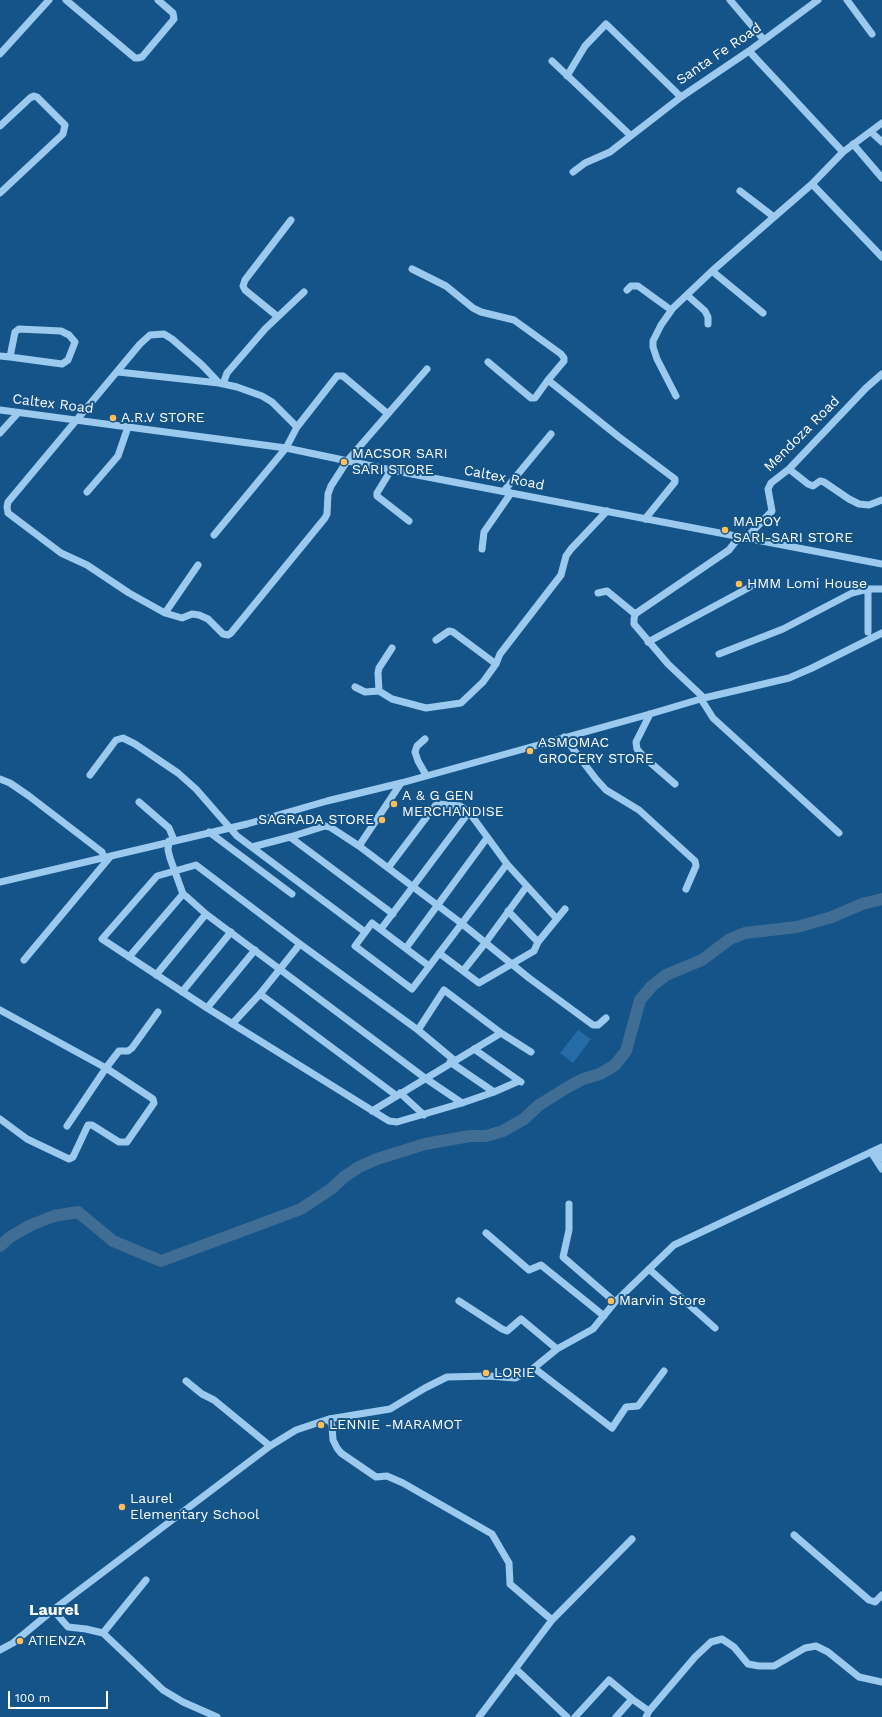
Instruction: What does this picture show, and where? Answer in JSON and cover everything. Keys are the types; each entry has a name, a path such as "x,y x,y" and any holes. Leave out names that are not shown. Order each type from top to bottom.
{"street":[{"path":"2,49 49,0"},
{"path":"66,0 135,58 142,57 174,19 173,13 158,0"},
{"path":"730,0 764,40"},
{"name":"Santa Fe Road","path":"567,76 585,46 606,24 681,97 749,51 818,0"},
{"path":"847,0 872,34"},
{"path":"749,51 843,152"},
{"path":"552,61 630,135"},
{"path":"0,126 34,96 37,97 65,125 63,134 0,193"},
{"path":"573,172 585,163 610,152 681,97"},
{"path":"676,396 657,359 653,347 653,341 671,310 712,271 812,184 843,152 882,123"},
{"path":"871,132 882,142"},
{"path":"853,144 882,178"},
{"path":"812,184 882,256"},
{"path":"740,191 774,217"},
{"path":"277,316 245,290 243,286 245,280 291,220"},
{"path":"412,269 446,286 473,308 481,312 514,320 561,354 564,358 564,361 535,398 531,398 488,362"},
{"path":"712,271 763,314"},
{"path":"627,290 631,286 638,286 671,310"},
{"path":"221,384 227,373 277,316 304,292"},
{"path":"687,295 704,311 708,317 708,324"},
{"path":"0,356 62,364 68,360 75,342 69,335 61,331 19,329 15,332 10,357"},
{"path":"221,384 172,338 164,334 150,335 145,338 8,502 8,513 61,553 87,565 129,593 165,613 182,618 192,614 199,615 208,619 223,634 228,635 325,518 327,514 328,494 331,486 347,461 427,369"},
{"path":"118,372 221,384 262,396 272,402 298,427"},
{"name":"Mendoza Road","path":"743,537 772,511 768,485 789,469 866,388 882,374"},
{"path":"214,535 286,448 298,427 337,376 343,376 388,414"},
{"path":"548,380 619,437 674,478 675,482 644,518"},
{"name":"Caltex Road","path":"0,410 286,448 391,470 882,564"},
{"path":"0,433 18,413"},
{"path":"87,492 118,456 128,427"},
{"path":"482,549 484,532 501,509 507,492 551,434"},
{"path":"789,469 811,486 820,481 824,482 848,500 859,504 869,505 882,500"},
{"path":"391,470 377,496 409,521"},
{"path":"354,687 365,692 379,691 392,699 426,708 461,703 484,682 496,664 500,654 561,575 566,556 571,549 607,511"},
{"path":"743,537 729,550 636,614 634,624 668,664 703,698 713,718 839,833"},
{"path":"165,613 198,565"},
{"path":"648,642 750,587"},
{"path":"719,654 782,629 852,593 868,589 882,589"},
{"path":"868,589 868,632"},
{"path":"598,594 607,592 636,614"},
{"path":"436,640 449,631 453,632 496,664"},
{"path":"0,882 229,828 327,801 401,783 703,698 789,678 882,633"},
{"path":"379,691 379,668 392,648"},
{"path":"650,714 636,742 637,749 645,758 675,784"},
{"path":"564,737 596,780 606,790 635,807 695,861 696,866 686,890"},
{"path":"90,775 116,740 123,738 135,744 178,773 196,789 229,828 252,847 365,932"},
{"path":"425,739 417,746 415,752 426,775"},
{"path":"0,779 10,783 35,801 102,852 107,858"},
{"path":"359,846 401,783"},
{"path":"139,802 169,828 171,841 168,850 183,894 206,914 425,1078 462,1103"},
{"path":"388,868 438,804 460,806 469,812 507,864 557,919"},
{"path":"381,929 469,812"},
{"path":"252,847 326,826 334,829 359,846 461,923 511,964 593,1025 598,1025 606,1018"},
{"path":"209,832 292,894"},
{"path":"290,837 393,914"},
{"path":"406,948 436,905 487,838"},
{"path":"24,960 107,858"},
{"path":"429,966 372,922 355,946 412,989 507,864"},
{"path":"474,1049 520,1082 494,1092 424,1115 397,1122 389,1121 206,1008 102,940 157,876 196,865 300,944 418,1030 452,1061 494,1092"},
{"path":"463,971 527,886"},
{"path":"129,957 183,894"},
{"path":"439,953 479,983 534,952 538,942 565,909"},
{"path":"508,911 538,942"},
{"path":"156,975 206,914"},
{"path":"182,992 231,932"},
{"path":"232,1024 260,994 300,944"},
{"path":"206,1008 255,950"},
{"path":"418,1030 444,990 501,1033 531,1052"},
{"path":"260,994 398,1094 424,1115"},
{"path":"0,1010 106,1068 153,1099 154,1104 127,1142 119,1142 88,1124 73,1157 69,1159 27,1139 0,1119"},
{"path":"66,1126 119,1051 128,1051 132,1048 158,1012"},
{"path":"372,1110 501,1033"},
{"path":"0,1650 13,1643 52,1610 270,1446 296,1430 329,1419 390,1409 447,1377 489,1376 515,1378 534,1368 557,1349 593,1329 615,1302 674,1245 687,1237 880,1148 882,1158"},
{"path":"871,1152 882,1169"},
{"path":"569,1204 569,1230 563,1257 615,1302"},
{"path":"486,1233 530,1270 541,1265 604,1316"},
{"path":"649,1269 714,1328"},
{"path":"459,1301 507,1331 521,1319 557,1349"},
{"path":"534,1368 612,1428 626,1408 638,1406 664,1371"},
{"path":"186,1381 219,1404 270,1446"},
{"path":"329,1419 332,1426 333,1440 336,1448 340,1452 376,1477 387,1476 402,1483 492,1534 509,1563 510,1584 552,1620"},
{"path":"794,1535 869,1600 875,1602 882,1595"},
{"path":"479,1717 552,1620 632,1539"},
{"path":"103,1634 146,1580"},
{"path":"52,1610 68,1627 72,1629 86,1629 103,1634 163,1690 183,1702 217,1717"},
{"path":"575,1717 609,1680 647,1714 695,1657 711,1642 722,1639 734,1647 748,1664 759,1666 774,1666 805,1648 816,1646 828,1652 859,1677 882,1682"},
{"path":"516,1669 567,1717"},
{"path":"616,1717 632,1699"}],"shaded area":[{"path":"578,1030 591,1039 573,1063 560,1053"}],"waterway":[{"path":"0,1246 10,1237 31,1225 54,1216 78,1212 113,1241 161,1261 301,1209 331,1189 344,1177 359,1167 377,1159 425,1144 470,1136 486,1136 503,1131 524,1119 539,1105 568,1087 583,1079 600,1074 615,1065 626,1051 640,1000 652,986 666,975 702,960 730,939 745,933 797,927 832,917 862,904 882,899"}],"place":[{"name":"A.R.V STORE","path":"113,418"},
{"name":"MACSOR SARI SARI STORE","path":"344,462"},
{"name":"MAPOY SARI-SARI STORE","path":"725,530"},
{"name":"HMM Lomi House","path":"739,584"},
{"name":"ASMOMAC GROCERY STORE","path":"530,751"},
{"name":"A & G GEN MERCHANDISE","path":"394,804"},
{"name":"SAGRADA STORE","path":"382,820"},
{"name":"Marvin Store","path":"611,1301"},
{"name":"LORIE","path":"486,1373"},
{"name":"LENNIE -MARAMOT","path":"321,1425"},
{"name":"Laurel Elementary School","path":"122,1507"},
{"name":"ATIENZA","path":"20,1641"}],"district":[{"name":"Laurel","path":"54,1610"}]}
